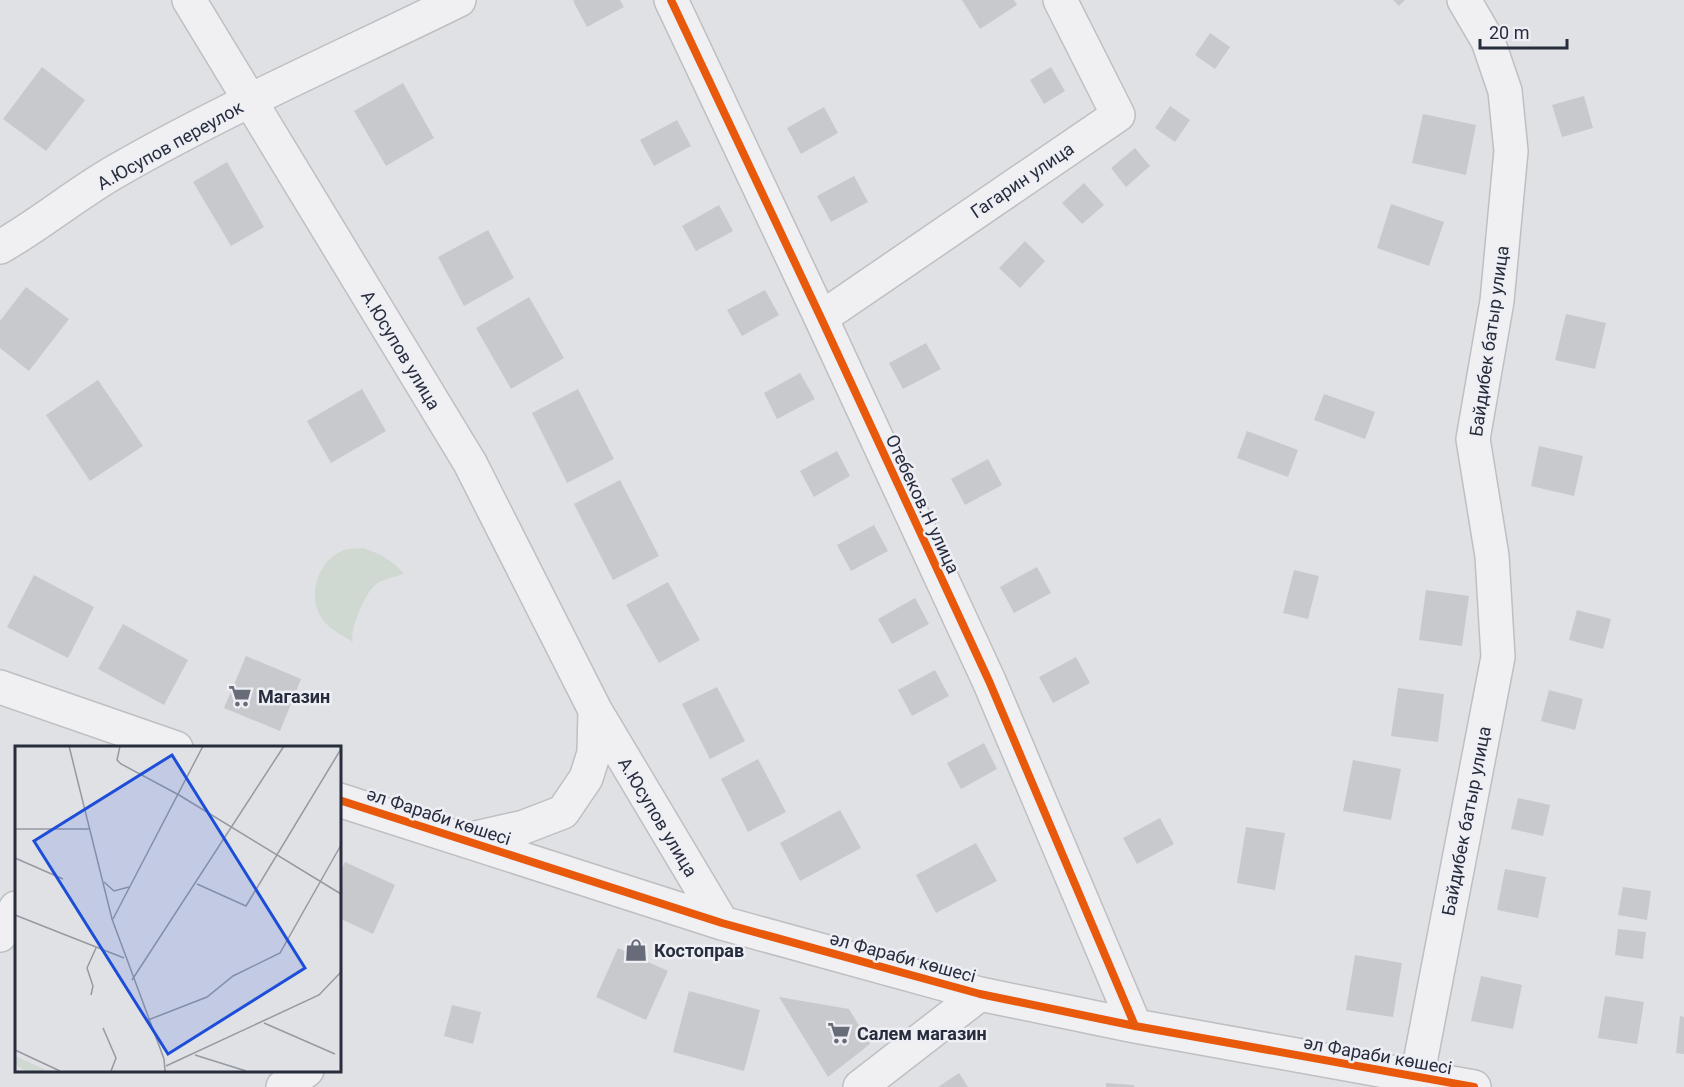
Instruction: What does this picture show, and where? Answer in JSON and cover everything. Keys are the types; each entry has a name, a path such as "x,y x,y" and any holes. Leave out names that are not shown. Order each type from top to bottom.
{"street":[{"name":"А.Юсупов улица","path":"189,0 470,463 595,710 722,923"},
{"name":"А.Юсупов переулок","path":"0,247 116,171 250,101 459,0"},
{"name":"Отебеков.Н улица","path":"671,0 989,681 1135,1026"},
{"name":"Гагарин улица","path":"821,318 1118,116 1060,0"},
{"name":"Байдибек батыр улица","path":"1417,1078 1498,657 1492,556 1473,439 1497,301 1511,151 1505,91 1488,41 1464,0"},
{"path":"0,687 120,740 162,746"},
{"name":"А.Юсупов улица","path":"464,840 524,827 563,812 586,778 594,753 595,710"},
{"name":"әл Фараби көшесі","path":"340,800 722,923 980,994 1135,1026 1474,1087"},
{"path":"0,935 15,910"},
{"path":"860,1087 980,994"},
{"path":"284,1087 305,1072"}],"shaded area":[{"path":"363,548 386,558 404,574 388,578 370,591 355,622 353,642 323,620 315,601 315,591 317,580 327,562 346,549"}],"building":[{"path":"620,0 624,7 587,27 573,1"},
{"path":"962,0 1014,0 1017,5 980,29"},
{"path":"1393,0 1405,0 1399,6"},
{"path":"1210,33 1230,47 1215,69 1195,55"},
{"path":"42,67 85,100 46,151 3,119"},
{"path":"1051,67 1065,91 1044,104 1030,80"},
{"path":"403,83 434,138 386,166 354,111"},
{"path":"1584,96 1593,128 1562,137 1552,105"},
{"path":"1170,106 1190,120 1175,142 1155,128"},
{"path":"824,107 838,133 801,154 787,128"},
{"path":"1423,114 1476,125 1466,175 1412,163"},
{"path":"677,120 691,146 654,166 640,140"},
{"path":"1135,148 1150,166 1126,187 1111,168"},
{"path":"227,162 264,227 231,246 193,182"},
{"path":"854,176 868,202 831,222 817,196"},
{"path":"1084,183 1104,205 1082,224 1062,203"},
{"path":"1391,204 1444,222 1429,266 1377,248"},
{"path":"719,205 733,231 696,251 682,226"},
{"path":"488,230 514,278 464,306 438,257"},
{"path":"1025,241 1045,261 1020,288 999,268"},
{"path":"26,287 69,319 29,371 0,348 0,321"},
{"path":"765,290 779,315 742,336 727,310"},
{"path":"529,297 564,358 511,389 476,328"},
{"path":"1566,314 1606,323 1595,369 1555,360"},
{"path":"926,343 941,369 903,389 889,363"},
{"path":"800,373 815,399 777,419 764,393"},
{"path":"98,380 143,446 90,481 46,415"},
{"path":"362,389 386,431 331,463 307,421"},
{"path":"578,389 614,459 567,483 532,413"},
{"path":"1324,394 1375,412 1365,439 1314,420"},
{"path":"1247,431 1298,450 1288,477 1237,458"},
{"path":"1539,446 1583,456 1574,496 1531,486"},
{"path":"837,451 850,476 814,497 800,471"},
{"path":"988,459 1002,485 965,505 951,479"},
{"path":"620,480 659,556 613,580 574,504"},
{"path":"874,525 888,551 851,571 837,545"},
{"path":"1037,567 1051,593 1014,613 1000,587"},
{"path":"1294,570 1319,576 1308,619 1283,613"},
{"path":"34,575 94,607 68,658 7,627"},
{"path":"668,582 700,640 659,663 626,605"},
{"path":"1426,590 1469,596 1462,646 1419,640"},
{"path":"915,598 929,624 892,644 878,619"},
{"path":"1577,610 1611,619 1603,649 1569,640"},
{"path":"123,624 188,660 164,705 98,669"},
{"path":"246,656 301,679 280,731 224,708"},
{"path":"1076,657 1090,683 1053,703 1039,677"},
{"path":"935,670 949,696 912,716 898,690"},
{"path":"717,687 745,741 710,759 682,704"},
{"path":"1398,688 1444,694 1438,742 1391,736"},
{"path":"1549,690 1583,699 1575,730 1541,721"},
{"path":"984,743 997,769 961,789 947,763"},
{"path":"758,759 786,812 748,832 721,779"},
{"path":"1353,760 1401,769 1391,820 1343,811"},
{"path":"1518,798 1550,805 1543,836 1511,829"},
{"path":"840,810 861,848 800,881 780,843"},
{"path":"1160,818 1174,844 1137,864 1123,838"},
{"path":"1246,827 1285,833 1275,890 1237,883"},
{"path":"976,843 997,881 936,913 916,875"},
{"path":"345,862 395,885 373,934 340,918 340,873"},
{"path":"1505,869 1546,877 1538,918 1497,910"},
{"path":"1623,887 1651,891 1647,920 1618,915"},
{"path":"1618,929 1646,932 1643,959 1615,955"},
{"path":"618,948 668,971 646,1020 596,997"},
{"path":"1355,955 1402,963 1393,1017 1346,1010"},
{"path":"1481,976 1522,985 1513,1029 1471,1021"},
{"path":"689,991 760,1010 744,1071 673,1052"},
{"path":"1605,996 1644,1002 1637,1044 1598,1038"},
{"path":"779,997 849,1009 870,1044 828,1077"},
{"path":"452,1005 481,1012 473,1044 444,1036"},
{"path":"1680,1016 1684,1017 1684,1054 1676,1053"},
{"path":"959,1073 968,1087 938,1087"},
{"path":"1106,1083 1134,1085 1134,1087 1106,1087"}],"cycle path":[{"path":"671,0 989,681 1135,1026"},
{"path":"340,800 722,923 980,994 1135,1026 1474,1087"}],"place":[{"name":"Магазин","path":"240,696"},
{"name":"Костоправ","path":"636,950"},
{"name":"Салем магазин","path":"839,1033"}]}
